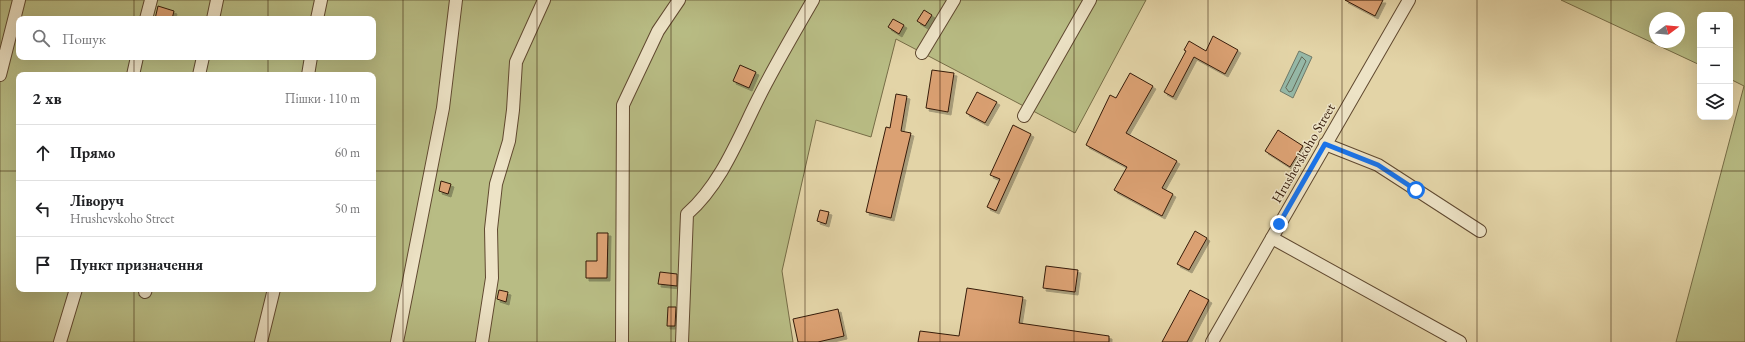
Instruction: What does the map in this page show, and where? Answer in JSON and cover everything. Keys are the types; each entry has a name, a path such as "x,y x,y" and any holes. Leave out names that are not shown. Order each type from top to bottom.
{"street":[{"path":"0,75 20,0"},
{"path":"147,16 151,0"},
{"path":"214,16 218,0"},
{"path":"318,16 321,0"},
{"path":"397,342 443,108 456,0"},
{"path":"482,342 492,278 491,229 496,184 509,141 513,110 516,62 544,0"},
{"path":"622,342 623,105 658,31 678,0"},
{"path":"682,342 687,214 698,204 714,184 769,78 813,0"},
{"path":"922,53 954,0"},
{"path":"1024,116 1090,0"},
{"name":"Hrushevskoho Street","path":"1212,342 1409,0"},
{"path":"134,72 136,60"},
{"path":"200,72 202,60"},
{"path":"308,72 310,60"},
{"path":"1325,144 1378,165 1480,230"},
{"path":"1272,238 1460,342"},
{"path":"60,342 75,292"},
{"path":"261,342 273,292"}],"green space":[{"path":"0,0 1146,0 1075,133 896,39 871,137 816,120 782,271 793,342 0,342"},
{"path":"1561,0 1745,0 1745,342 1676,342 1744,86 1733,80 1733,12 1697,12 1697,64 1664,48 1685,48 1685,12 1649,12 1649,41"}],"water":[{"path":"1299,51 1312,57 1293,98 1280,91"}],"building":[{"path":"1345,0 1383,0 1375,16"},
{"path":"158,6 174,11 173,16 156,16"},
{"path":"924,10 932,15 925,26 917,21"},
{"path":"893,19 904,25 899,34 888,27"},
{"path":"1213,36 1238,50 1225,74 1194,57 1173,97 1164,92 1186,51 1184,50 1189,41 1206,51"},
{"path":"740,65 756,72 749,88 733,81"},
{"path":"932,70 954,73 948,112 926,108"},
{"path":"1130,73 1153,86 1126,133 1177,161 1162,188 1173,194 1162,216 1114,190 1127,167 1086,145 1110,95 1116,98"},
{"path":"977,92 997,102 985,123 966,113"},
{"path":"896,94 907,96 901,131 911,133 891,218 866,212 886,127 890,128"},
{"path":"1013,125 1031,134 996,211 987,207 1000,179 990,175"},
{"path":"1278,130 1303,146 1290,167 1265,151"},
{"path":"441,181 451,184 448,194 439,191"},
{"path":"820,210 829,212 826,224 817,221"},
{"path":"1195,231 1207,238 1189,270 1177,264"},
{"path":"597,233 608,233 607,278 586,278 586,261 597,261"},
{"path":"1046,266 1078,270 1075,292 1043,288"},
{"path":"660,272 677,274 677,286 658,284"},
{"path":"967,288 1023,297 1019,323 1109,336 1109,342 918,342 920,331 959,336"},
{"path":"499,290 508,292 506,302 497,299"},
{"path":"1190,290 1209,300 1187,342 1162,342"},
{"path":"668,307 676,307 675,326 667,326"},
{"path":"838,309 844,336 818,342 798,342 793,319"}],"route":[{"path":"1279,224 1325,144 1378,165 1416,190"}]}
